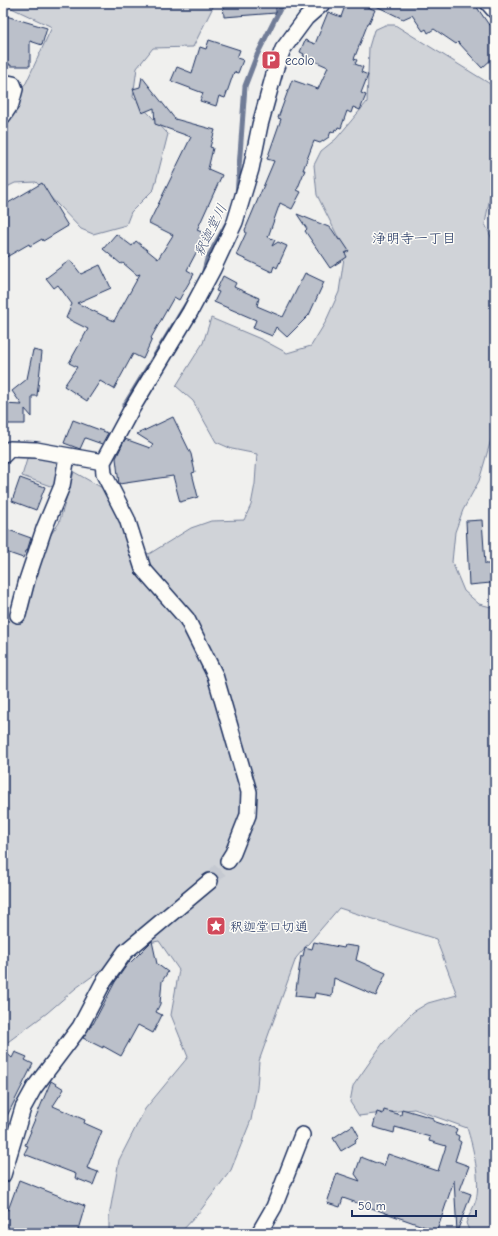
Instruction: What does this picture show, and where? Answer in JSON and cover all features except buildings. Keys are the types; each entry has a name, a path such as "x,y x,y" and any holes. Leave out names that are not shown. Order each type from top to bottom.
{"street":[{"path":"228,861 233,853 248,815 249,792 215,675 187,619 143,569 127,519 104,474 103,462 131,410 190,312 213,269 235,222 251,169 264,110 276,67 283,49 306,18 323,3"},
{"path":"488,3 495,11"},
{"path":"3,82 13,84 15,89 11,104 3,116"},
{"path":"3,456 10,449 36,450 103,462"},
{"path":"18,615 27,580 44,529 62,486 67,456"},
{"path":"3,1175 23,1108 34,1088 80,1026 103,983 125,952 210,881"},
{"path":"259,1233 274,1207 302,1135"}],"shaded area":[{"path":"3,3 215,3 193,47 153,48 137,68 133,97 168,134 154,189 131,212 126,225 93,234 81,229 36,182 15,183 3,189 3,108 26,83 52,27"},
{"path":"385,25 395,25 495,87 495,169 485,224 495,245 495,426 479,481 463,510 455,532 452,562 464,591 479,604 495,608 495,1233 470,1233 466,1223 476,1200 478,1183 472,1144 467,1128 414,1109 359,1116 350,1102 353,1086 383,1043 413,1012 428,1003 457,995 436,939 339,908 296,958 259,1061 257,1088 251,1120 231,1170 197,1215 180,1233 109,1233 109,1217 119,1160 145,1109 188,1057 171,1015 179,970 159,941 121,948 105,967 5,1044 3,1049 3,626 30,593 45,543 59,523 74,472 106,490 126,526 125,540 149,554 191,528 211,521 244,520 251,505 255,484 257,454 232,449 216,442 193,401 176,386 203,343 211,318 263,340 287,353 311,346 325,323 339,292 345,251 317,195 314,165 321,151 336,139 367,102 369,47 374,30"},
{"path":"28,456 60,462 56,488 22,476"}],"waterway":[{"name":"釈迦堂川","path":"237,195 245,86 257,55 283,3"},
{"name":"釈迦堂川","path":"203,275 207,259 227,223"},
{"name":"釈迦堂川","path":"124,406 187,303"}],"tunnel":[{"path":"210,881 228,861"}],"place":[{"name":"ecolo","path":"271,60"},
{"name":"釈迦堂口切通","path":"216,926"}],"district":[{"name":"浄明寺一丁目","path":"414,238"}]}
